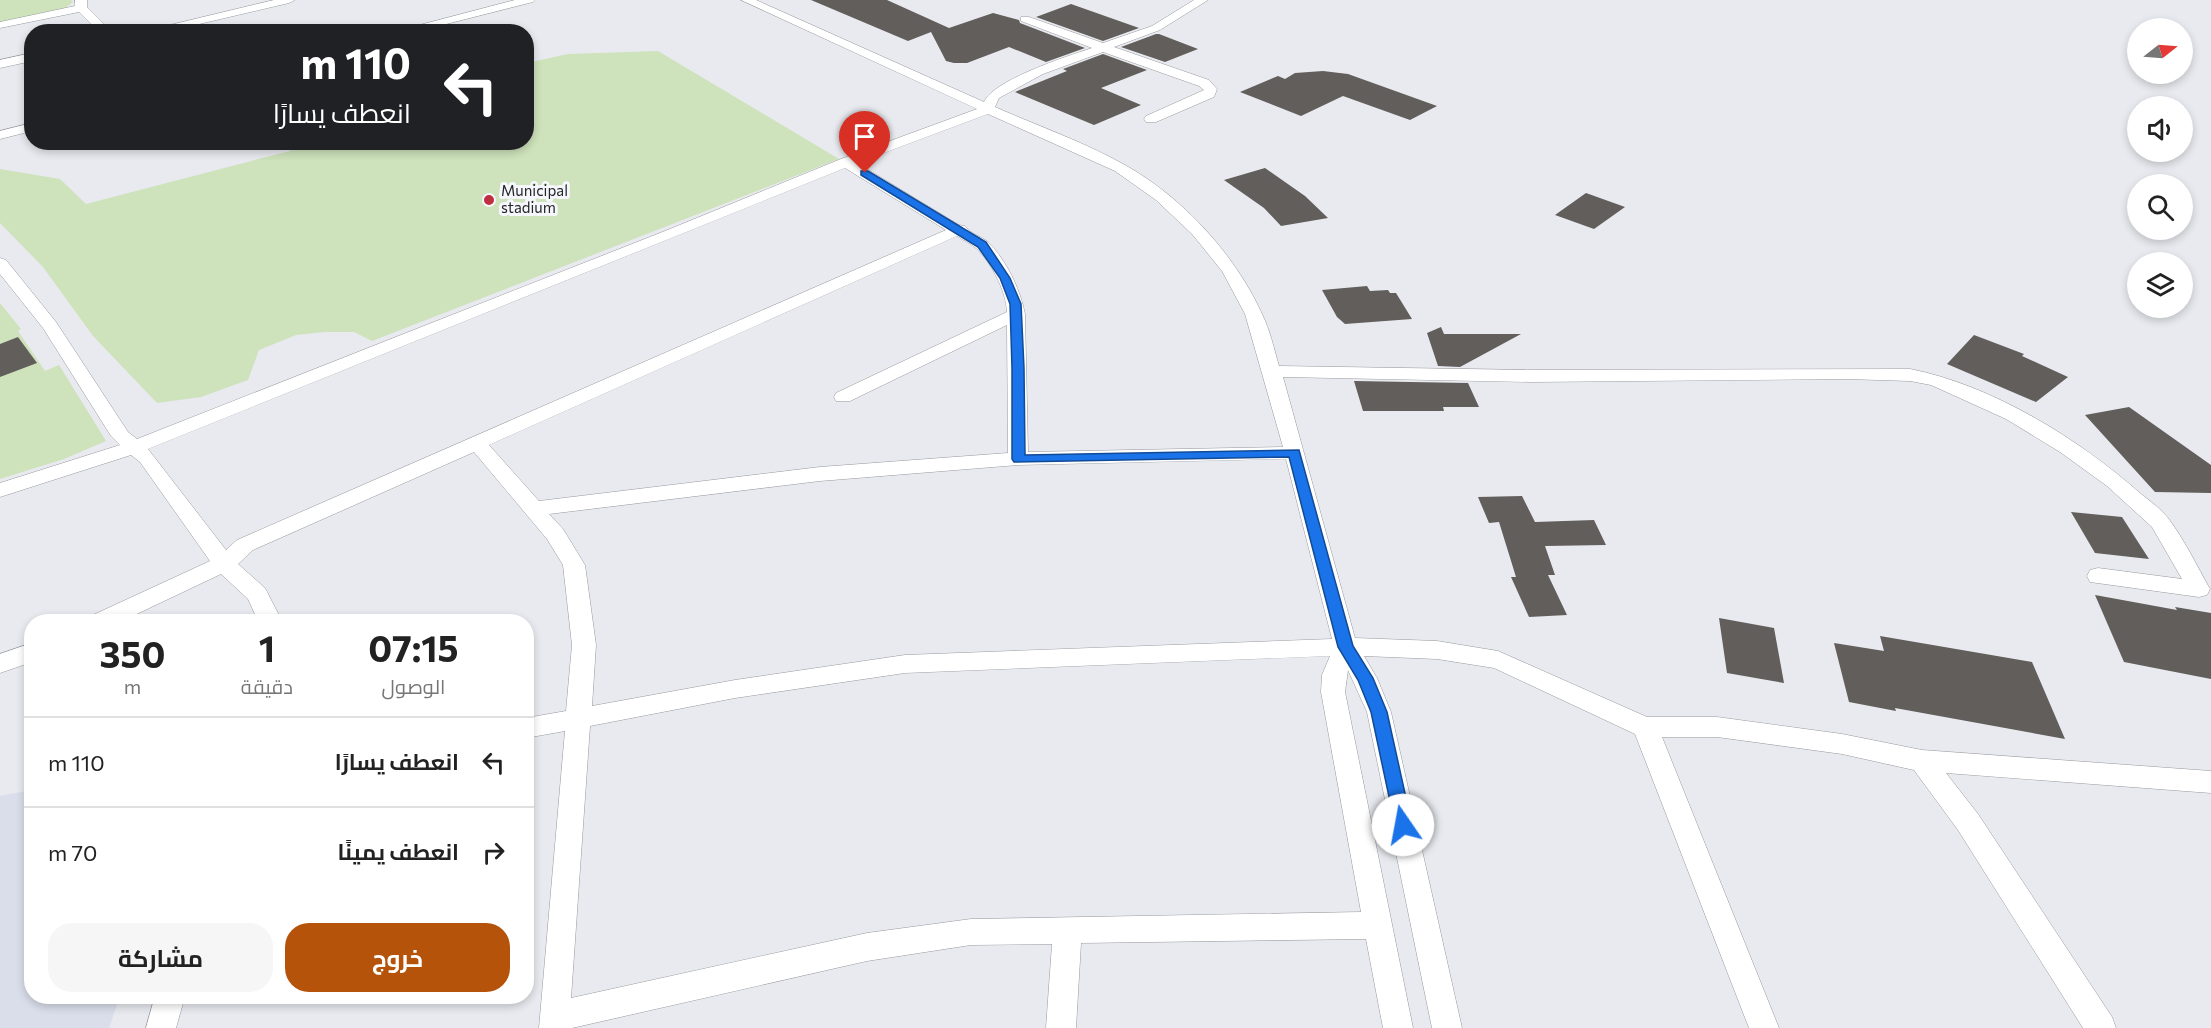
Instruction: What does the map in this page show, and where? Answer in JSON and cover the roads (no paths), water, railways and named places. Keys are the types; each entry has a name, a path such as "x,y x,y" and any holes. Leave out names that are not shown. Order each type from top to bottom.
{"street":[{"path":"182,24 289,0"},
{"path":"429,24 529,0"},
{"path":"747,0 1120,168 1180,213 1214,250 1242,291 1254,314 1272,371 1346,647 1365,678 1379,712 1447,1028"},
{"path":"0,490 134,447 661,239 846,162 988,109 993,96 1040,71 1156,28 1202,0"},
{"path":"0,25 81,2 99,24"},
{"path":"457,4 471,13"},
{"path":"1026,18 1086,43 1107,47 1204,82 1211,89 1209,94 1151,119"},
{"path":"0,64 24,59"},
{"path":"0,135 24,129"},
{"path":"846,162 960,229 982,245 1005,278 1015,304 1016,314 1018,459"},
{"path":"116,614 224,564 245,545 478,444 960,229"},
{"path":"0,263 50,326 121,436 147,458 224,564 257,594 267,614"},
{"path":"843,397 1016,314"},
{"path":"1272,371 1532,376 1847,374 1910,375 1936,380 2013,415 2067,448 2114,481 2160,522 2205,590"},
{"path":"478,444 555,534 574,565 584,645 555,1022 867,947 971,932 1379,925"},
{"path":"532,509 820,474 1018,459 1294,453"},
{"path":"2098,576 2205,590"},
{"path":"1346,647 1334,675 1333,692 1398,1028"},
{"path":"534,726 735,689 904,664 1346,647 1437,650 1498,660 1645,727 1731,729 1842,744 1922,761 2211,782"},
{"path":"0,664 24,655"},
{"path":"1645,727 1764,1028"},
{"path":"1922,761 1968,822 2101,1028"},
{"path":"1060,1028 1067,930"},
{"path":"160,1028 168,1004"}],"place":[{"name":"Municipal stadium","path":"489,200"}]}
